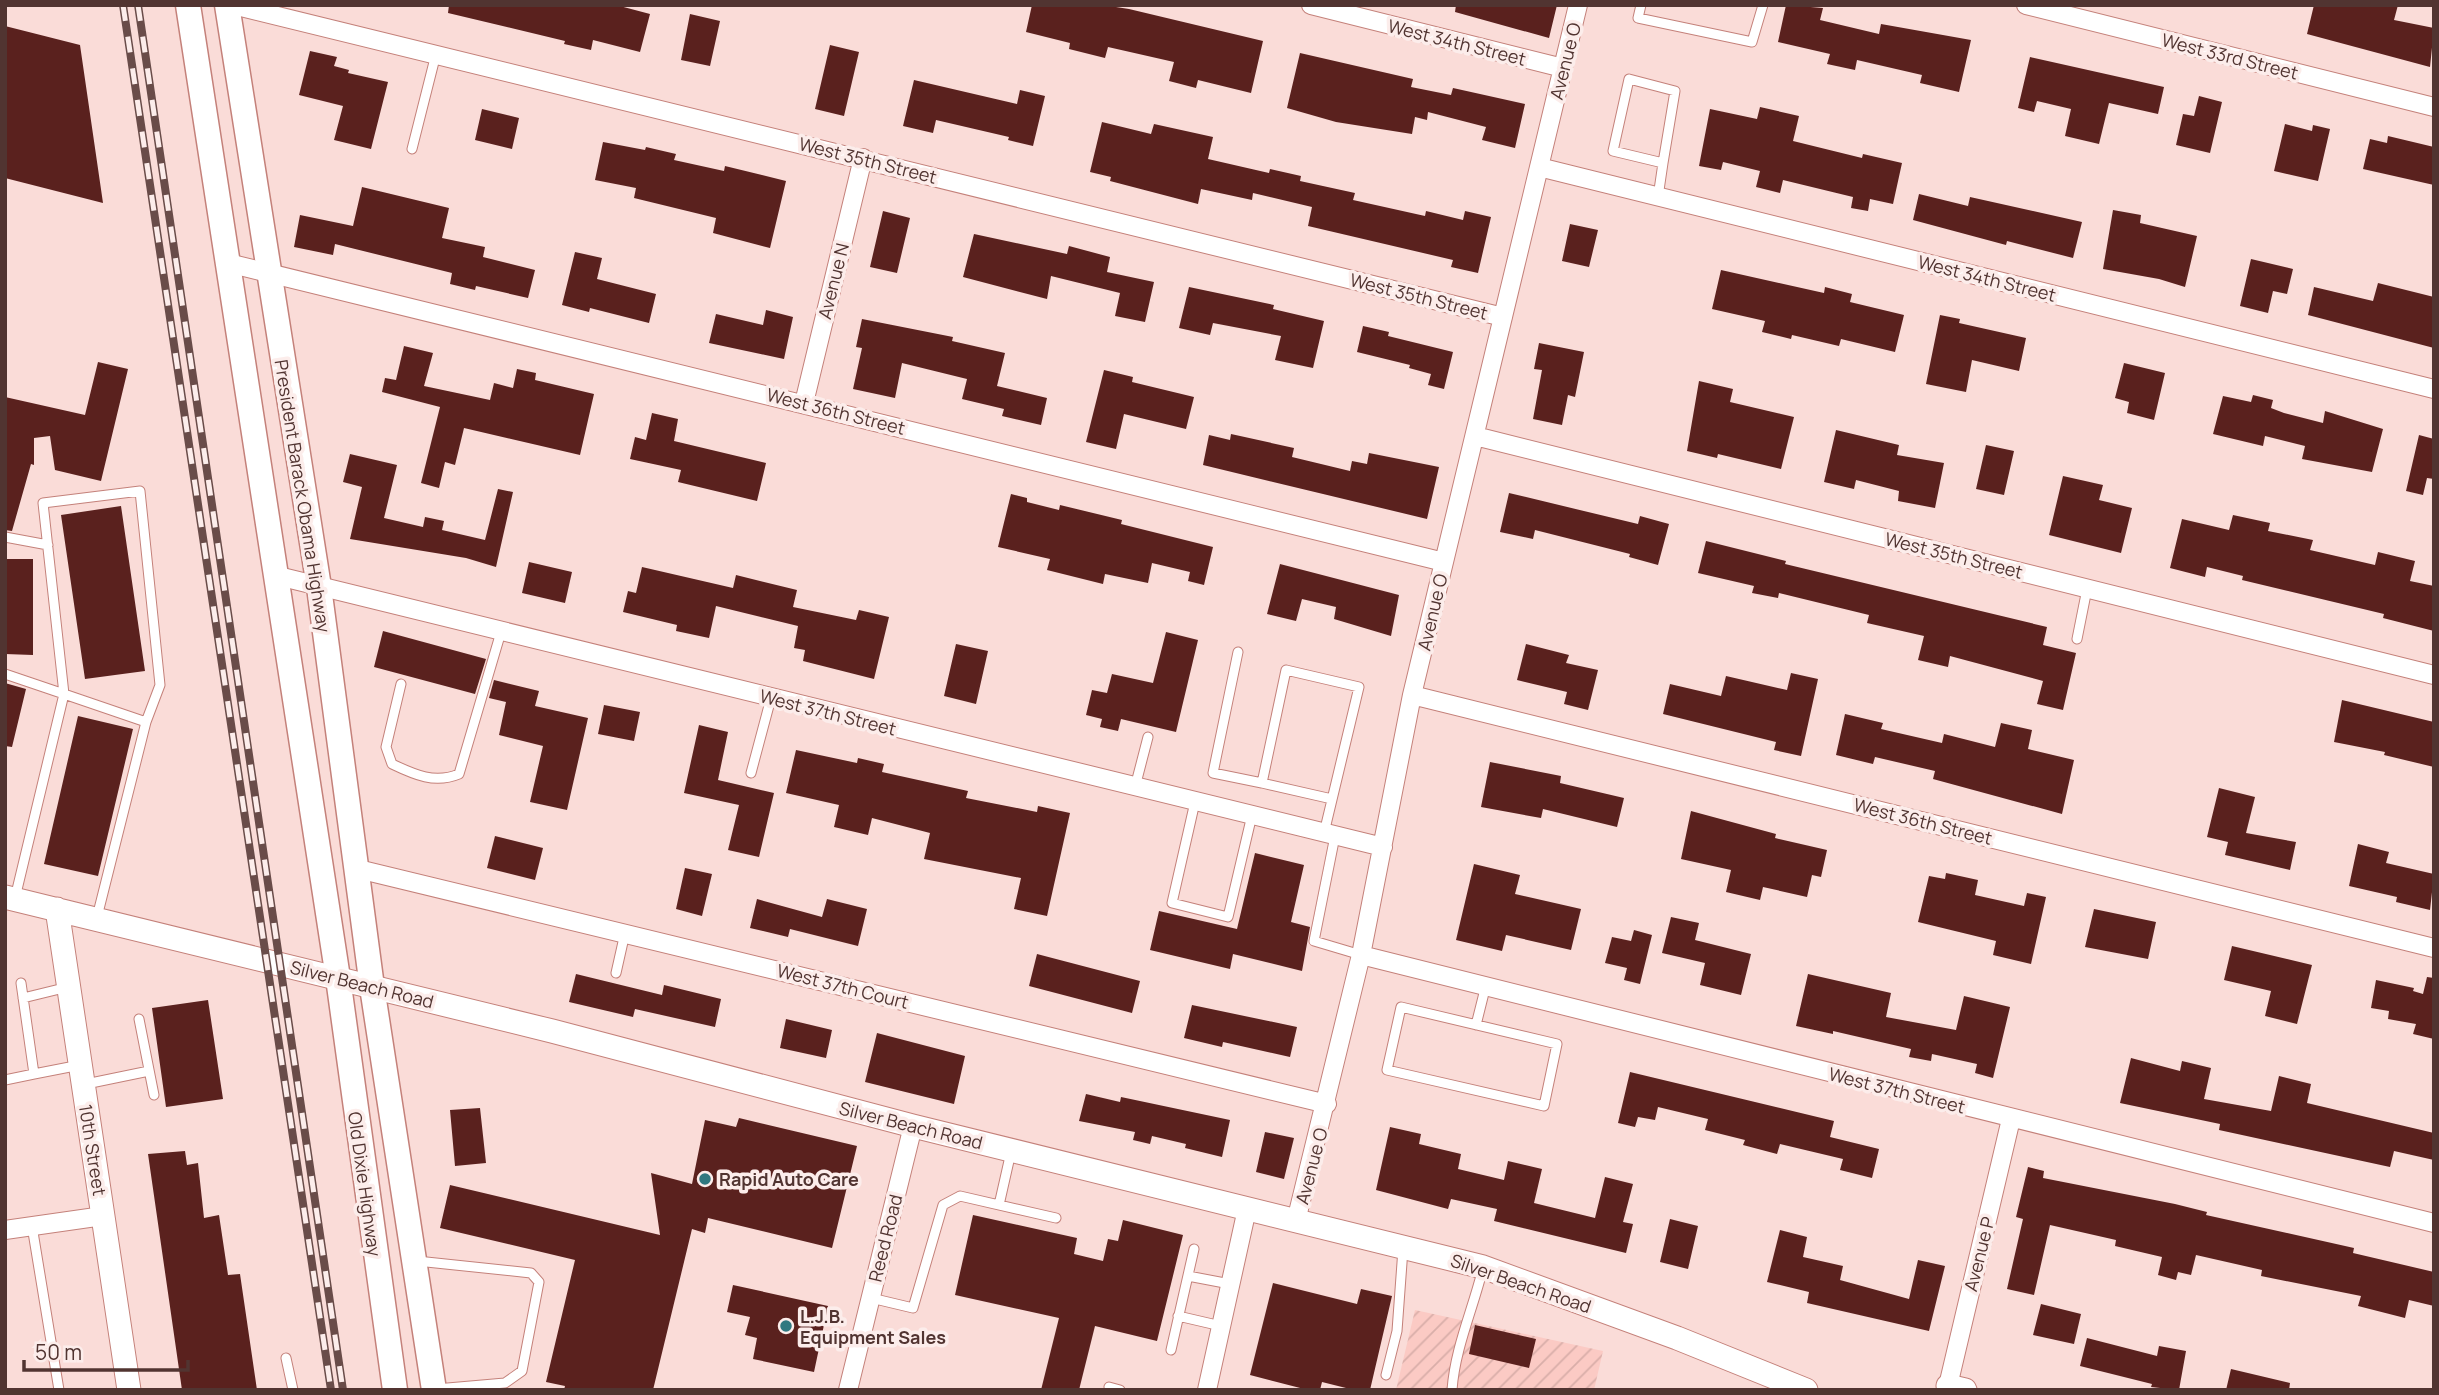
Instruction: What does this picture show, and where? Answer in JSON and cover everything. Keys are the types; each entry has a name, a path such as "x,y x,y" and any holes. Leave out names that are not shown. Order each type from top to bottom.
{"main road":[{"path":"188,5 338,978"},
{"name":"President Barack Obama Highway","path":"230,5 268,274 319,587 372,987"},
{"name":"Old Dixie Highway","path":"338,978 395,1390"},
{"path":"372,987 434,1390"}],"street":[{"name":"West 35th Street","path":"230,5 1503,317"},
{"name":"West 34th Street","path":"1311,5 1563,68"},
{"name":"Avenue O","path":"1296,1221 1327,1104 1361,955 1412,695 1578,5"},
{"name":"West 33rd Street","path":"2026,5 2434,107"},
{"name":"Avenue N","path":"804,403 863,158"},
{"name":"West 34th Street","path":"1539,167 2434,389"},
{"name":"West 36th Street","path":"228,263 1444,562"},
{"name":"West 35th Street","path":"1475,436 2434,676"},
{"name":"West 37th Street","path":"274,575 1383,847"},
{"name":"West 36th Street","path":"1412,695 2434,948"},
{"name":"West 37th Court","path":"358,869 1327,1104"},
{"name":"Silver Beach Road","path":"10,898 338,978 1011,1151 1483,1266 1677,1338 1806,1390"},
{"name":"10th Street","path":"57,909 129,1390"},
{"name":"West 37th Street","path":"1361,955 1485,989 2434,1223"},
{"name":"Avenue P","path":"1953,1388 2011,1119"},
{"name":"Reed Road","path":"848,1390 912,1126"},
{"path":"1207,1390 1247,1209"},
{"path":"5,1230 103,1216"}],"lane":[{"path":"1641,5 1638,18 1752,42 1763,5"},
{"path":"412,149 436,54"},
{"path":"1658,197 1675,91 1629,79 1613,151 1663,163"},
{"path":"10,898 64,694 43,503 140,491 160,685 146,722 97,919"},
{"path":"5,537 48,545"},
{"path":"2077,639 2087,589"},
{"path":"401,684 386,747 392,764 417,776 446,780 459,774 501,632"},
{"path":"1238,652 1213,773 1332,799"},
{"path":"1262,783 1286,670 1359,687 1332,799 1330,835 1314,941 1361,955"},
{"path":"5,674 146,722"},
{"path":"751,773 771,698"},
{"path":"1135,787 1148,737"},
{"path":"1195,802 1172,903 1228,917 1252,815"},
{"path":"616,973 625,933"},
{"path":"21,983 34,1074"},
{"path":"23,998 68,986"},
{"path":"1476,1025 1485,989"},
{"path":"1401,1007 1476,1025 1557,1044 1544,1105 1387,1070 1401,1007"},
{"path":"139,1019 154,1095"},
{"path":"5,1080 34,1074 149,1071"},
{"path":"999,1205 1011,1151"},
{"path":"871,1298 913,1308 943,1205 950,1199 960,1196 1056,1218"},
{"path":"32,1226 58,1390"},
{"path":"1386,1375 1397,1331 1403,1247"},
{"path":"1171,1350 1194,1248"},
{"path":"415,1260 531,1273 539,1282 522,1371 505,1383 434,1390"},
{"path":"1452,1390 1458,1347 1469,1323 1483,1266"},
{"path":"1188,1276 1229,1292"},
{"path":"1178,1317 1221,1326"},
{"path":"286,1358 293,1390"},
{"path":"1109,1387 1120,1390"}],"shaded area":[{"path":"1415,1310 1603,1351 1594,1390 1396,1390"}],"building":[{"path":"449,5 616,5 650,14 640,52 593,40 591,50 564,44 565,41 448,13"},
{"path":"1032,5 1103,5 1129,9 1263,41 1251,93 1198,80 1196,88 1169,81 1174,62 1108,47 1105,58 1069,49 1070,43 1026,32"},
{"path":"1456,5 1557,5 1549,38 1455,12"},
{"path":"1786,5 1823,8 1820,20 1879,34 1881,24 1971,40 1959,92 1920,83 1922,75 1857,60 1855,70 1827,64 1830,54 1778,42"},
{"path":"2314,5 2398,5 2394,20 2434,28 2430,67 2307,34"},
{"path":"690,14 720,21 710,66 681,60"},
{"path":"5,26 80,45 103,203 5,178"},
{"path":"830,45 859,52 844,116 815,109"},
{"path":"310,51 337,57 334,66 349,70 348,73 388,82 371,149 334,140 343,106 299,95"},
{"path":"1300,53 1413,79 1411,87 1451,95 1453,88 1525,104 1515,148 1482,140 1486,127 1428,112 1427,120 1415,117 1412,134 1336,122 1287,108"},
{"path":"2030,57 2164,87 2158,114 2109,103 2099,144 2065,136 2071,109 2037,101 2034,112 2018,108"},
{"path":"914,80 1017,104 1020,90 1045,96 1033,146 1008,140 1009,137 936,120 933,133 903,126"},
{"path":"2199,96 2222,102 2210,153 2176,145 2183,114 2194,116"},
{"path":"1760,107 1799,116 1793,141 1862,158 1863,154 1902,163 1893,204 1870,199 1868,211 1851,208 1853,197 1783,180 1780,193 1756,187 1760,171 1723,162 1721,170 1699,166 1710,109 1757,119"},
{"path":"482,109 519,118 512,149 475,140"},
{"path":"1102,122 1151,134 1154,124 1213,137 1208,159 1269,173 1270,169 1301,176 1300,181 1355,193 1353,200 1425,216 1426,211 1463,220 1465,211 1491,217 1478,273 1451,267 1453,260 1308,226 1312,207 1253,193 1252,200 1201,189 1198,204 1110,181 1111,177 1090,172"},
{"path":"2285,124 2312,131 2313,125 2330,129 2318,181 2274,171"},
{"path":"2388,136 2434,147 2434,185 2363,169 2370,139 2387,143"},
{"path":"603,142 645,150 646,147 676,154 674,160 724,171 725,166 786,181 770,248 713,233 716,218 634,198 636,188 595,180"},
{"path":"362,187 449,208 442,238 485,247 483,257 535,270 528,298 476,286 475,290 450,284 452,273 335,244 333,255 294,247 300,215 353,226"},
{"path":"1919,194 1968,206 1970,197 2082,222 2073,258 2007,241 2006,245 1913,220"},
{"path":"2113,210 2141,215 2140,223 2197,236 2185,287 2159,279 2103,269"},
{"path":"883,211 910,218 897,273 870,267"},
{"path":"1570,224 1598,230 1589,267 1562,261"},
{"path":"974,234 1067,254 1069,246 1110,257 1107,272 1154,282 1145,322 1115,316 1120,293 1051,276 1047,299 963,277"},
{"path":"575,252 602,258 597,279 656,294 649,323 590,308 589,312 562,305"},
{"path":"2251,259 2293,269 2287,294 2273,291 2268,313 2240,306"},
{"path":"1721,270 1824,293 1825,287 1852,294 1850,302 1904,315 1895,352 1841,339 1839,346 1792,335 1791,339 1762,332 1765,321 1712,309"},
{"path":"2378,283 2434,297 2434,348 2308,315 2314,287 2373,301"},
{"path":"1189,287 1274,305 1273,309 1324,321 1313,368 1275,360 1281,336 1213,323 1210,335 1179,328"},
{"path":"766,310 793,317 784,359 709,343 716,314 763,325"},
{"path":"1940,315 1960,319 1959,323 2026,338 2019,371 1972,360 1966,392 1926,384"},
{"path":"862,319 953,337 952,341 1005,353 997,386 1047,398 1041,425 1002,416 1004,409 962,399 967,379 902,363 895,398 853,389 862,348 856,347"},
{"path":"1363,326 1389,332 1388,336 1453,352 1444,389 1428,385 1431,374 1409,368 1410,365 1357,352"},
{"path":"1539,343 1584,352 1575,397 1568,395 1562,425 1533,419 1542,370 1534,369"},
{"path":"404,346 433,353 424,386 490,400 494,383 513,388 517,369 536,373 535,380 594,394 580,455 464,428 455,465 445,462 439,488 421,483 440,407 382,392 385,378 396,380"},
{"path":"98,362 128,369 101,481 55,470 50,436 34,438 34,465 31,464 12,531 5,530 5,397 85,415"},
{"path":"2124,363 2165,373 2154,420 2127,413 2129,402 2115,398"},
{"path":"1104,370 1133,377 1132,382 1194,397 1186,429 1124,414 1116,449 1086,442"},
{"path":"1699,381 1733,389 1730,402 1794,417 1781,469 1718,454 1717,458 1687,451"},
{"path":"2253,395 2273,400 2271,408 2284,413 2323,423 2325,411 2383,429 2372,472 2302,459 2305,446 2265,436 2263,446 2213,434 2223,396 2251,402"},
{"path":"652,413 678,419 674,441 766,463 757,501 678,482 681,470 630,459 635,437 646,440"},
{"path":"1836,430 1899,445 1897,455 1944,463 1935,508 1898,501 1899,491 1856,480 1854,489 1824,482"},
{"path":"1231,434 1294,448 1292,457 1350,471 1352,461 1367,464 1369,453 1439,467 1427,519 1203,465 1209,435 1230,440"},
{"path":"2419,435 2434,439 2434,479 2427,478 2423,495 2406,491"},
{"path":"1986,445 2014,451 2004,495 1976,489"},
{"path":"350,454 397,465 384,518 423,527 425,517 444,521 442,530 485,540 498,489 513,492 496,567 466,558 350,539 362,487 343,482"},
{"path":"2063,476 2103,485 2099,500 2132,508 2121,553 2049,535"},
{"path":"1509,493 1638,524 1640,516 1669,524 1658,565 1629,557 1630,554 1535,530 1533,539 1500,532"},
{"path":"1011,494 1027,498 1027,502 1059,510 1060,505 1122,520 1121,524 1213,547 1204,585 1188,581 1190,572 1152,563 1148,583 1105,574 1103,584 1047,570 1050,559 998,547"},
{"path":"121,506 145,671 85,679 61,515"},
{"path":"2233,515 2270,523 2268,531 2313,540 2310,550 2375,565 2378,552 2415,561 2410,581 2434,586 2434,631 2383,618 2384,614 2242,580 2243,576 2207,567 2205,577 2170,568 2182,519 2229,530"},
{"path":"1706,541 1786,561 1785,564 2047,627 2043,645 2076,653 2063,710 2037,704 2043,681 1950,656 1948,667 1918,660 1924,636 1867,623 1869,615 1779,593 1778,598 1752,593 1754,586 1698,573"},
{"path":"5,559 33,559 33,655 5,654"},
{"path":"529,562 572,572 565,603 522,593"},
{"path":"1280,564 1399,595 1391,636 1334,619 1336,607 1302,599 1296,621 1267,614"},
{"path":"642,567 733,588 736,575 797,590 793,607 856,620 859,610 889,617 874,679 803,661 805,650 794,648 798,626 716,606 709,638 676,631 677,625 623,612 628,591 636,593"},
{"path":"383,631 486,659 475,694 374,667"},
{"path":"1166,632 1198,640 1176,732 1121,719 1118,731 1100,727 1102,719 1086,715 1092,690 1107,693 1112,674 1153,683"},
{"path":"956,644 988,651 976,704 944,696"},
{"path":"1526,644 1569,655 1566,663 1598,670 1588,710 1564,704 1567,692 1517,680"},
{"path":"1791,673 1818,679 1801,756 1774,750 1776,742 1663,714 1670,684 1721,696 1726,676 1787,690"},
{"path":"494,680 539,691 535,706 588,718 567,810 530,802 543,746 499,735 506,702 489,698"},
{"path":"5,683 26,689 12,747 5,746"},
{"path":"2342,700 2434,722 2434,767 2384,755 2385,752 2334,742"},
{"path":"604,705 640,712 634,741 598,734"},
{"path":"1845,714 1883,723 1881,729 1942,743 1944,734 1995,747 2001,723 2032,730 2028,749 2074,760 2062,814 1933,779 1935,771 1875,757 1873,764 1836,755"},
{"path":"78,716 133,729 98,876 44,864"},
{"path":"699,725 728,732 718,780 774,793 759,857 728,850 739,805 684,793"},
{"path":"796,750 857,763 858,758 884,764 882,772 968,791 966,798 1037,812 1038,806 1070,813 1047,916 1014,909 1021,878 924,859 930,833 872,818 868,835 834,827 839,805 786,793"},
{"path":"1490,762 1561,776 1560,783 1624,798 1617,827 1543,809 1541,818 1481,807"},
{"path":"2219,788 2255,797 2246,833 2296,842 2290,870 2225,855 2228,842 2207,837"},
{"path":"1691,811 1776,834 1775,838 1827,850 1821,877 1812,875 1807,897 1763,887 1760,900 1726,892 1731,870 1681,859"},
{"path":"495,836 543,848 535,880 487,868"},
{"path":"2358,844 2389,852 2386,863 2434,874 2430,910 2396,902 2397,897 2349,886"},
{"path":"1255,853 1304,865 1291,922 1310,927 1302,971 1233,954 1230,969 1150,950 1159,911 1237,929"},
{"path":"1474,864 1520,875 1515,894 1581,909 1571,950 1506,935 1502,951 1456,940"},
{"path":"685,868 712,874 702,916 676,909"},
{"path":"1946,873 1978,880 1975,895 2024,906 2027,893 2046,897 2031,964 1993,955 1996,941 1918,922 1929,876 1945,879"},
{"path":"757,899 822,917 827,899 867,909 858,946 790,929 788,937 750,928"},
{"path":"2094,909 2156,922 2148,959 2085,947"},
{"path":"1671,917 1699,923 1695,940 1751,954 1741,995 1700,985 1705,963 1662,953"},
{"path":"1634,930 1652,935 1640,984 1624,980 1627,968 1605,963 1612,937 1631,941"},
{"path":"2232,946 2312,965 2297,1024 2265,1016 2271,991 2224,980"},
{"path":"1037,954 1140,981 1132,1013 1029,986"},
{"path":"576,974 662,995 664,985 721,999 715,1027 635,1009 633,1017 569,1002"},
{"path":"1808,974 1891,993 1886,1017 1956,1030 1964,996 2010,1007 1993,1078 1975,1073 1977,1064 1932,1054 1931,1061 1909,1057 1911,1049 1833,1031 1833,1034 1796,1026"},
{"path":"2427,977 2434,978 2434,1039 2413,1034 2416,1024 2388,1019 2389,1011 2371,1008 2376,980 2414,988 2413,991 2423,994"},
{"path":"208,1000 223,1099 166,1107 152,1008"},
{"path":"1192,1005 1297,1027 1290,1057 1223,1042 1222,1047 1184,1038"},
{"path":"786,1019 832,1030 826,1058 780,1048"},
{"path":"877,1033 965,1056 954,1104 865,1082"},
{"path":"2131,1058 2180,1071 2182,1061 2211,1068 2204,1099 2271,1111 2279,1076 2311,1084 2307,1103 2434,1133 2434,1160 2394,1151 2390,1167 2219,1130 2220,1124 2120,1103"},
{"path":"1630,1072 1834,1121 1830,1137 1879,1149 1872,1178 1840,1170 1843,1159 1780,1144 1777,1154 1743,1145 1745,1140 1705,1130 1708,1119 1658,1107 1655,1120 1638,1117 1635,1127 1618,1123"},
{"path":"1086,1094 1120,1102 1121,1097 1230,1120 1222,1157 1185,1148 1186,1144 1152,1136 1150,1144 1133,1140 1135,1132 1079,1121"},
{"path":"480,1108 486,1163 455,1166 450,1110"},
{"path":"739,1118 857,1146 832,1248 708,1218 705,1233 692,1229 653,1390 564,1390 565,1386 546,1382 575,1260 440,1228 450,1185 660,1235 651,1173 692,1184 705,1120 736,1127"},
{"path":"1390,1127 1421,1134 1419,1144 1461,1154 1458,1169 1504,1180 1508,1161 1542,1169 1534,1203 1595,1218 1605,1177 1633,1184 1623,1222 1633,1224 1626,1253 1494,1221 1497,1209 1451,1199 1448,1209 1376,1190"},
{"path":"1265,1132 1294,1138 1284,1179 1256,1172"},
{"path":"185,1151 187,1165 198,1163 204,1218 219,1215 228,1275 240,1274 257,1390 182,1390 148,1154"},
{"path":"2028,1167 2044,1171 2043,1178 2175,1204 2207,1212 2206,1215 2354,1248 2353,1253 2434,1272 2434,1306 2409,1300 2405,1318 2358,1306 2361,1296 2261,1276 2262,1270 2196,1255 2191,1275 2178,1272 2176,1280 2158,1275 2162,1257 2115,1246 2116,1240 2050,1225 2034,1295 2007,1289 2023,1219 2016,1217"},
{"path":"973,1215 1077,1238 1074,1254 1103,1261 1108,1239 1118,1241 1123,1220 1183,1235 1157,1341 1095,1326 1079,1390 1041,1390 1059,1318 955,1295"},
{"path":"1670,1219 1698,1226 1688,1269 1660,1262"},
{"path":"1780,1230 1807,1237 1803,1257 1843,1266 1840,1280 1909,1299 1918,1260 1945,1266 1929,1331 1807,1303 1809,1292 1767,1282"},
{"path":"1273,1283 1357,1304 1361,1289 1392,1296 1370,1390 1354,1390 1322,1382 1320,1390 1308,1390 1250,1375"},
{"name":"L.J.B. Equipment Sales","path":"733,1285 828,1306 814,1372 753,1359 757,1338 745,1335 750,1317 727,1312"},
{"path":"2041,1304 2081,1314 2074,1344 2033,1335"},
{"path":"1475,1325 1536,1339 1529,1368 1469,1354"},
{"path":"2087,1338 2157,1356 2159,1346 2186,1351 2179,1390 2151,1387 2152,1384 2080,1366"},
{"path":"2231,1369 2290,1383 2289,1390 2226,1390"}],"railway":[{"path":"123,5 331,1390"},
{"path":"138,5 343,1390"}],"place":[{"name":"Rapid Auto Care","path":"705,1179"},
{"name":"L.J.B. Equipment Sales","path":"786,1326"}]}
